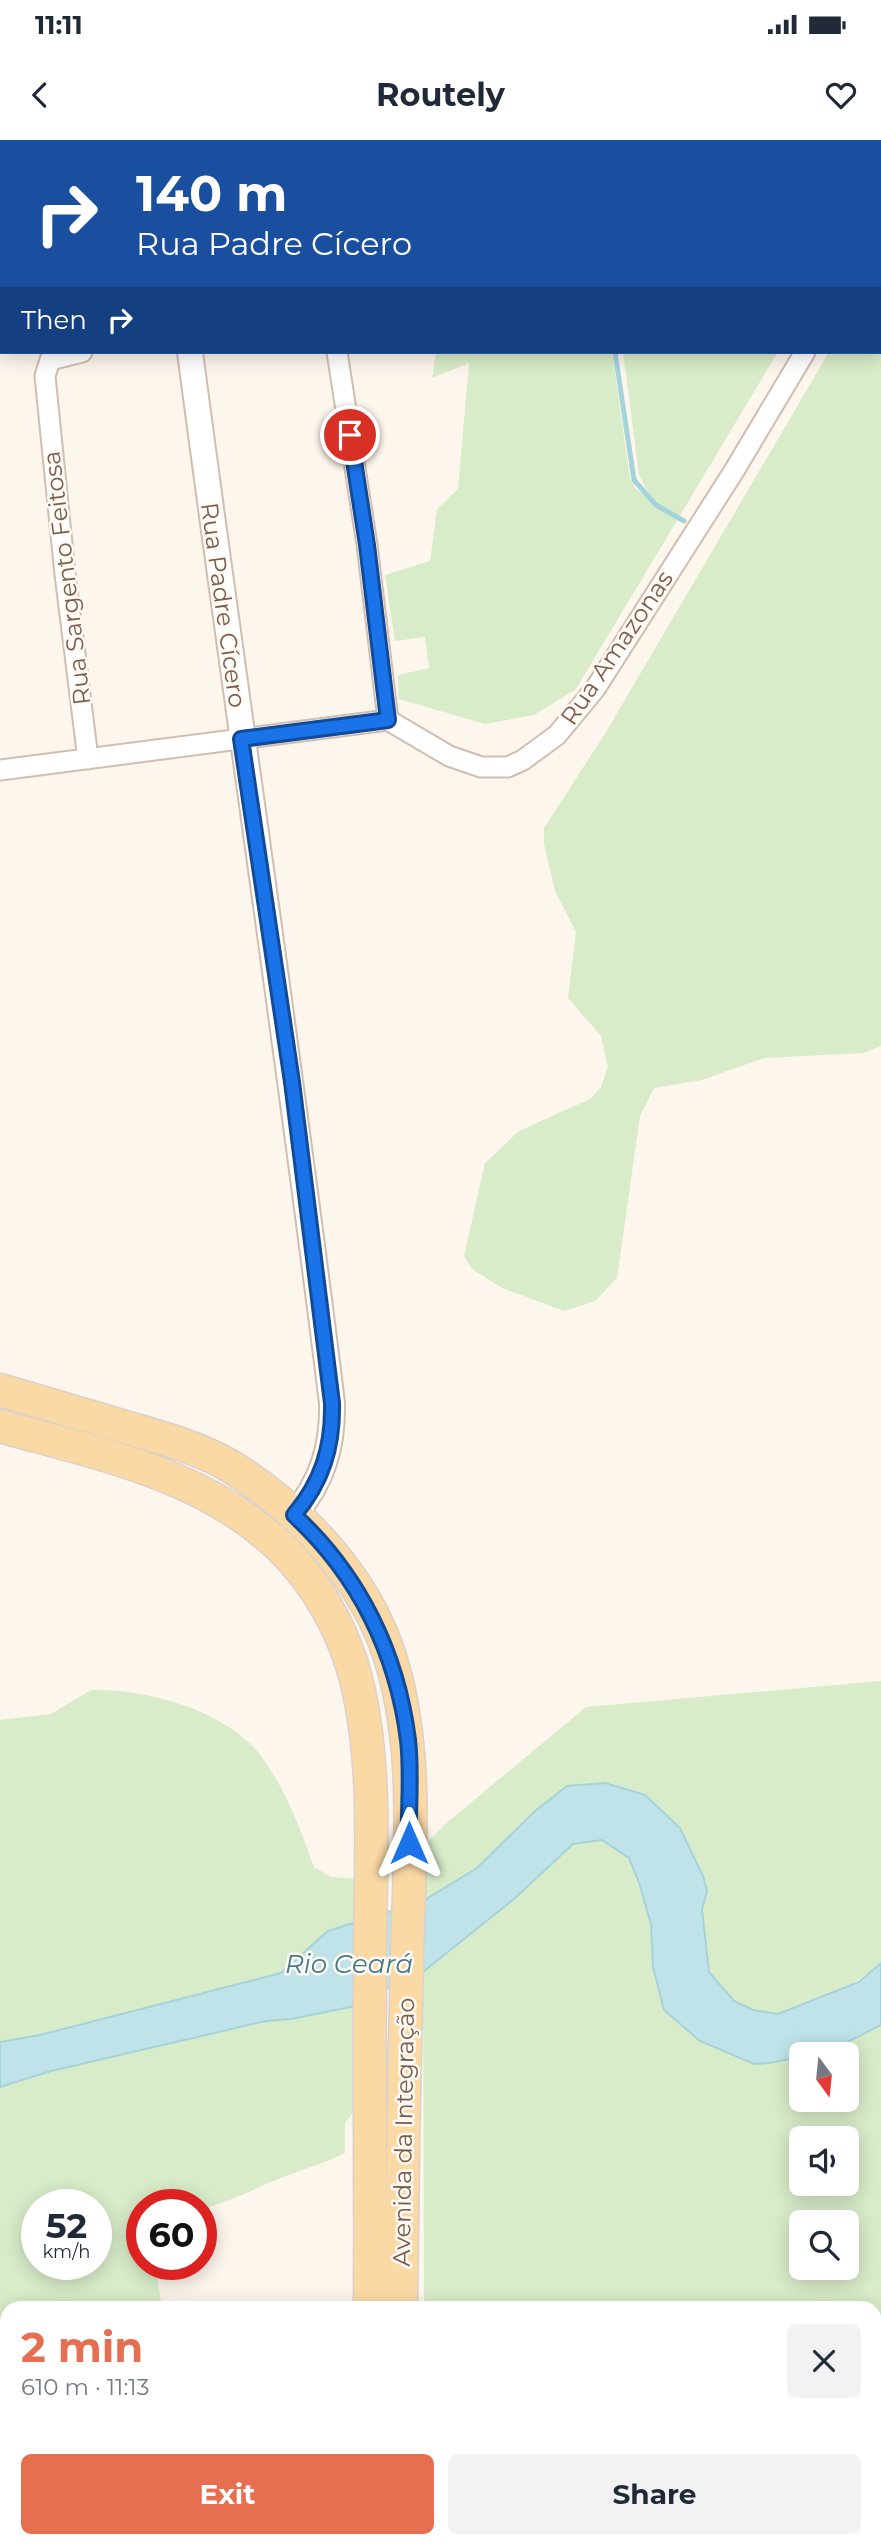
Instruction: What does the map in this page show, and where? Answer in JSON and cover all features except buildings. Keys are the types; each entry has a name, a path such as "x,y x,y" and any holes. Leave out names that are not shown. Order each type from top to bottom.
{"main road":[{"name":"Avenida da Integração","path":"0,1390 178,1442 228,1465 269,1493 309,1529 353,1583 373,1617 390,1657 408,1742 409,1868 401,2301"},
{"path":"26,1433 46,1404"},
{"name":"Avenida da Integração","path":"26,1433 148,1468 207,1493 267,1536 291,1558 317,1592 348,1650 364,1717 371,1812 370,2301"}],"street":[{"name":"Rua Sargento Feitosa","path":"74,354 50,360 45,376 88,759"},
{"name":"Rua Padre Cícero","path":"190,354 241,739 292,1082 332,1403 332,1429 323,1470 294,1515"},
{"path":"0,769 388,720 367,545 337,354"},
{"name":"Rua Amazonas","path":"388,720 449,756 481,767 498,769 523,760 557,735 595,689 734,471 804,354"}],"green space":[{"path":"436,354 612,354 630,479 636,489 653,501 639,475 623,354 777,354 576,689 534,715 485,724 399,699 398,675 429,668 425,637 395,641 385,575 430,561 437,509 458,489 469,363 432,378"},
{"path":"828,354 881,354 881,1046 864,1053 764,1058 702,1080 654,1088 640,1116 617,1278 595,1301 564,1311 502,1288 472,1269 464,1256 485,1163 519,1131 590,1099 601,1087 608,1067 601,1036 568,998 576,932 555,891 544,844 544,828 606,732"},
{"path":"881,1681 881,1963 860,1979 820,2001 776,2014 748,2008 733,1999 712,1973 702,1942 703,1908 707,1891 567,1786 535,1811 477,1868 423,1901 422,1848 444,1825 586,1707"},
{"path":"91,1690 136,1693 183,1705 206,1714 246,1740 261,1756 278,1782 314,1867 331,1877 360,1879 357,1923 328,1931 281,1973 40,2035 0,2042 0,1720 51,1714"},
{"path":"602,1840 629,1858 651,1924 653,1967 699,2041 754,2064 789,2058 789,2112 859,2112 859,2042 848,2042 881,2025 881,2301 424,2301 423,1972 514,1899 573,1844"},
{"path":"355,2006 357,2108 345,2123 345,2153 217,2204 217,2189 126,2189 126,2280 157,2280 161,2301 0,2301 0,2087 51,2071 266,2021 291,2019"}],"water":[{"name":"Rio Ceará","path":"605,1783 645,1795 680,1828 703,1876 707,1891 702,1909 709,1972 734,2001 753,2010 778,2014 859,1982 881,1963 881,2025 848,2042 789,2042 789,2059 770,2063 754,2064 700,2041 664,2010 653,1967 651,1924 639,1883 629,1858 602,1840 573,1844 514,1899 423,1972 363,1999 355,2006 291,2019 266,2021 51,2071 0,2087 0,2042 40,2035 281,1973 328,1931 423,1901 477,1868 535,1811 567,1786"}],"waterway":[{"path":"615,354 634,480 656,505 684,521"}],"route":[{"path":"350,435 367,545 388,720 241,739 292,1082 332,1403 332,1429 323,1470 294,1515 309,1529 353,1583 373,1617 390,1657 408,1742 409,1843"}]}
